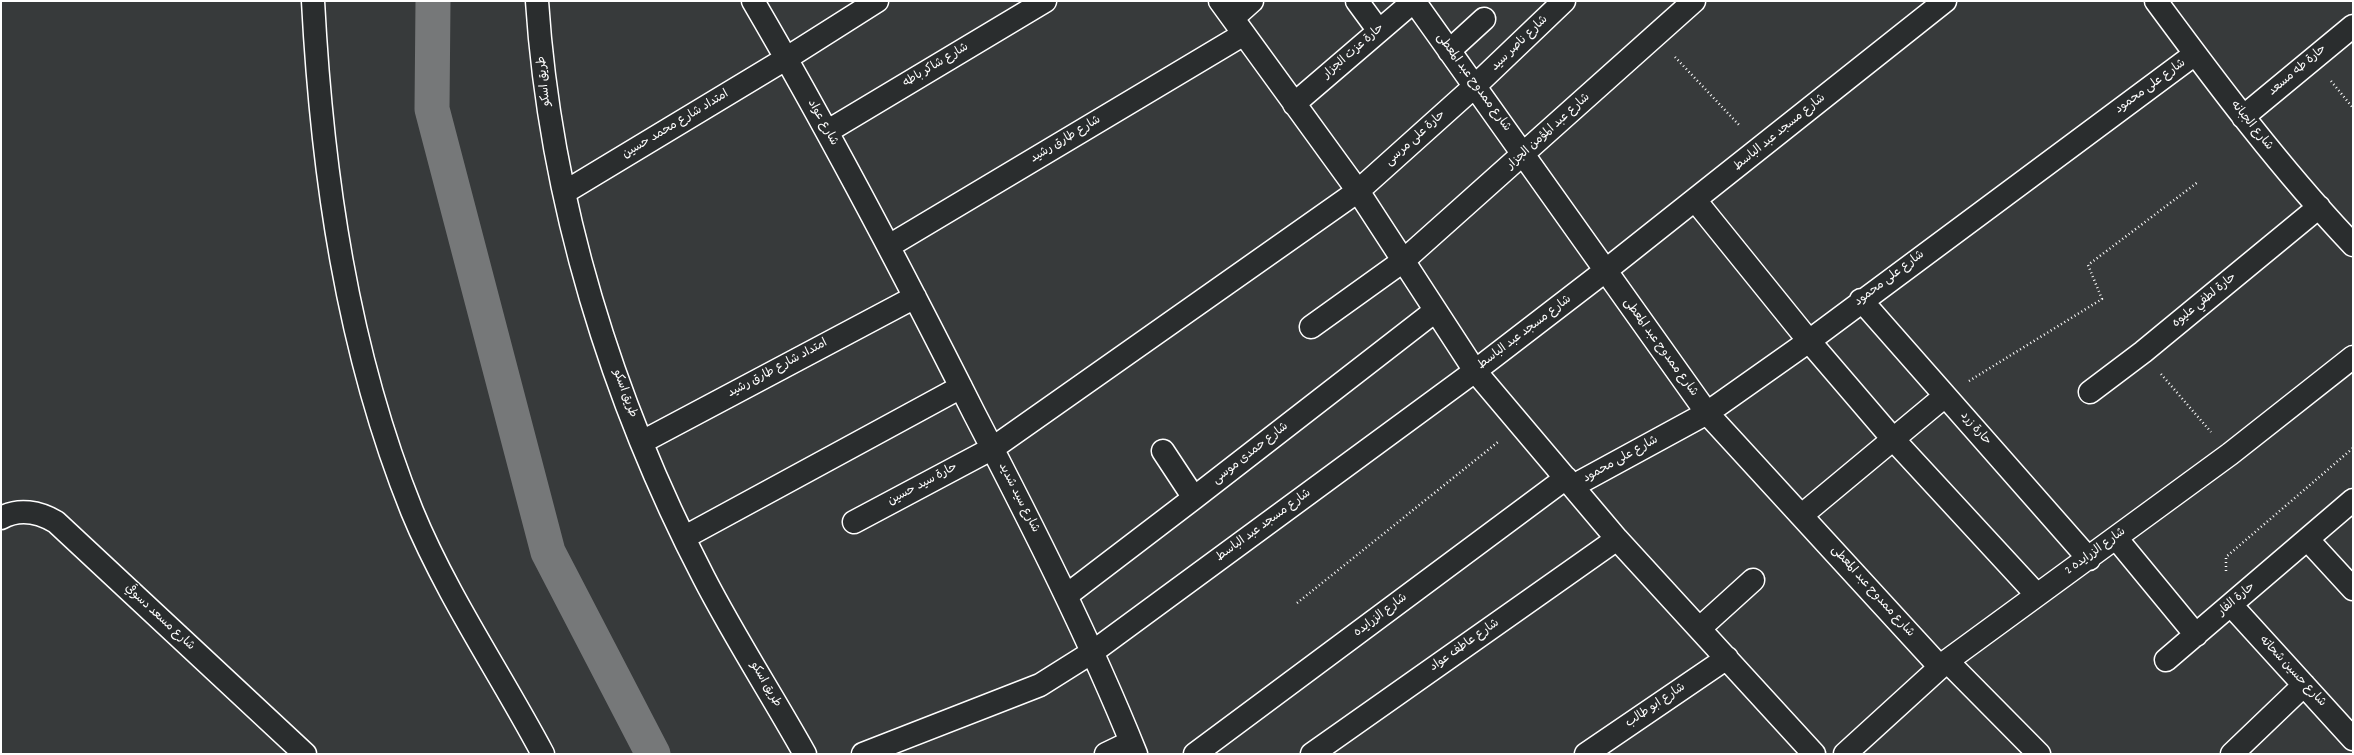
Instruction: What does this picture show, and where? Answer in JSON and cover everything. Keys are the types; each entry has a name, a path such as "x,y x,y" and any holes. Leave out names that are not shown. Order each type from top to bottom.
{"street":[{"path":"313,1 332,198 351,309 377,412 412,511 458,607 513,697 543,754"},
{"name":"طريق اسكو","path":"537,1 549,118 574,236 609,354 642,442 704,578 805,754"},
{"name":"شارع عواد","path":"754,1 828,131 889,246"},
{"name":"امتداد شارع محمد حسين","path":"565,192 787,58 877,1"},
{"name":"شارع شاكر باطه","path":"828,131 1045,1"},
{"path":"1220,1 1358,191 1475,371 1617,539 1814,754"},
{"name":"شارع طارق رشيد","path":"889,246 1239,26 1252,1"},
{"path":"1357,1 1379,31"},
{"name":"حارة عزت الجزار","path":"1294,104 1414,1"},
{"name":"شارع ممدوح عبد المعطى","path":"1414,1 1524,154 1605,271 1708,413 1802,515 1944,664 2039,754"},
{"name":"شارع ناصر سيد","path":"1475,86 1564,1"},
{"name":"شارع عبد المؤمن الجزار","path":"1311,327 1403,261 1694,1"},
{"name":"شارع مسجد عبد الباسط","path":"863,754 1040,685 1094,652 1475,371 1696,200 1945,1"},
{"name":"شارع الجبانه","path":"2156,1 2243,117 2319,208 2349,233"},
{"path":"1449,51 1484,19"},
{"name":"حارة طه مسعد","path":"2243,117 2353,26"},
{"name":"شارع على محمود","path":"1569,482 1708,413 2195,54"},
{"name":"حارة على مرسى","path":"993,448 1358,191 1475,86"},
{"path":"1696,200 1809,340 1893,439 2037,595"},
{"name":"حارة لطفي عليوه","path":"2090,392 2143,352 2319,208"},
{"name":"شارع سيد شديد","path":"889,246 1067,595 1094,652 1134,748"},
{"name":"امتداد شارع طارق رشيد","path":"642,442 915,297"},
{"name":"حارة زرد","path":"1861,300 2089,559"},
{"name":"شارع حمدى موسى","path":"1067,595 1435,311"},
{"name":"شارع الزرايده 2","path":"1845,754 1944,664 2230,454 2353,357"},
{"path":"685,536 961,387"},
{"path":"1802,515 1945,396"},
{"name":"حارة سيد حسين","path":"854,522 993,448"},
{"path":"1163,451 1194,498"},
{"name":"شارع الزرايده","path":"1195,754 1569,482"},
{"name":"حارة الفار","path":"2166,660 2231,606 2353,500"},
{"name":"شارع مسعد دسوقي","path":"1,518 17,512 30,512 44,515 56,522 305,754"},
{"path":"2116,538 2196,635"},
{"name":"شارع عاطف عواد","path":"1312,754 1617,539"},
{"path":"2308,540 2353,589"},
{"path":"1700,628 1753,580"},
{"name":"شارع حسين شحاته","path":"2231,606 2353,739"},
{"name":"شارع ابو طالب","path":"1586,754 1727,658"},
{"path":"2238,752 2304,685"},
{"path":"1106,754 1134,748"}],"path":[{"path":"1655,36 1761,148"},
{"path":"2313,59 2353,108"},
{"path":"1945,396 2102,300 2088,265 2198,182"},
{"path":"2143,352 2230,454"},
{"path":"1297,603 1521,424"},
{"path":"2226,557 2353,448"}],"waterway":[{"path":"433,1 432,109 548,552 653,754"}]}
